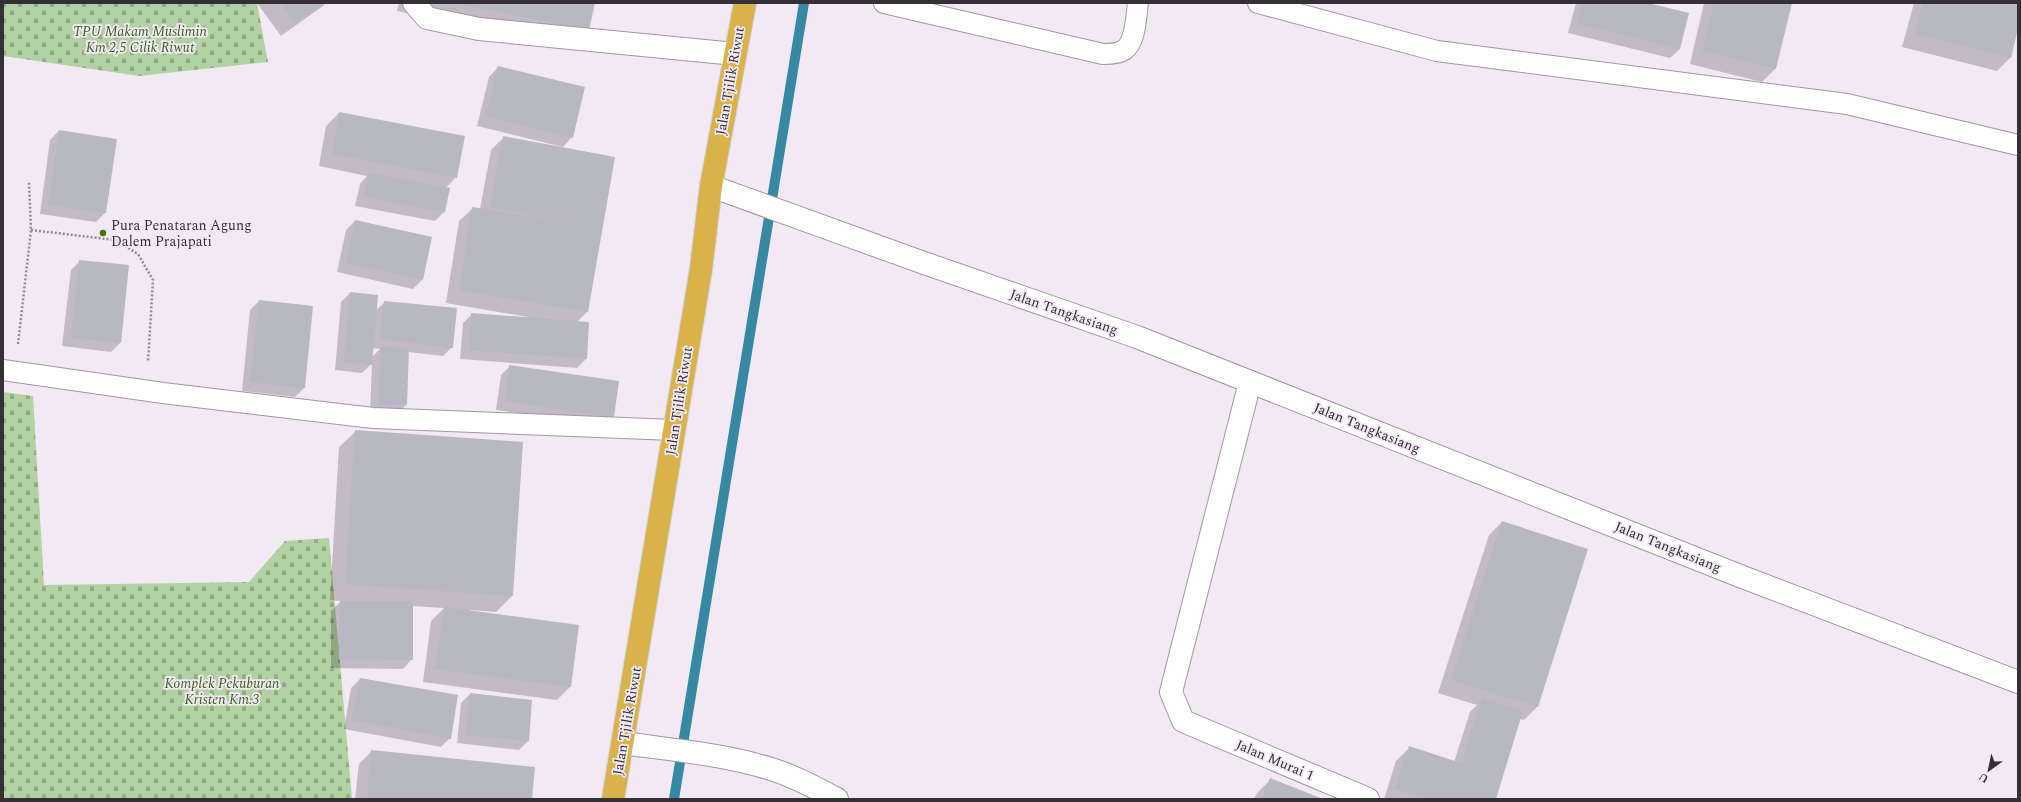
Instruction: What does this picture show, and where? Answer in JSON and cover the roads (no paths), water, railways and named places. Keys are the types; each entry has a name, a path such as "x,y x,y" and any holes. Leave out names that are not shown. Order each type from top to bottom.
{"highway":[{"name":"Jalan Tjilik Riwut","path":"613,799 701,269 711,186 745,3"}],"street":[{"path":"414,3 427,18 479,29 735,54"},
{"name":"Jalan Tangkasiang","path":"711,186 924,263 1137,337 1740,576 2018,682"},
{"name":"Jalan Murai 1","path":"1250,382 1171,692 1183,721 1368,799"},
{"path":"623,743 734,760 772,769 814,786 837,799"}],"lane":[{"path":"884,3 1102,54 1119,53 1125,50 1131,41 1138,3"},
{"path":"1258,3 1437,51 1847,104 2018,145"},
{"path":"11,371 144,390 373,418 674,430"}],"waterway":[{"path":"674,799 804,3"}],"place":[{"name":"Pura Penataran Agung Dalem Prajapati","path":"103,233"}],"park label":[{"name":"TPU Makam Muslimin Km 2,5 Cilik Riwut","path":"140,40"},
{"name":"Komplek Pekuburan Kristen Km.3","path":"222,692"}]}
